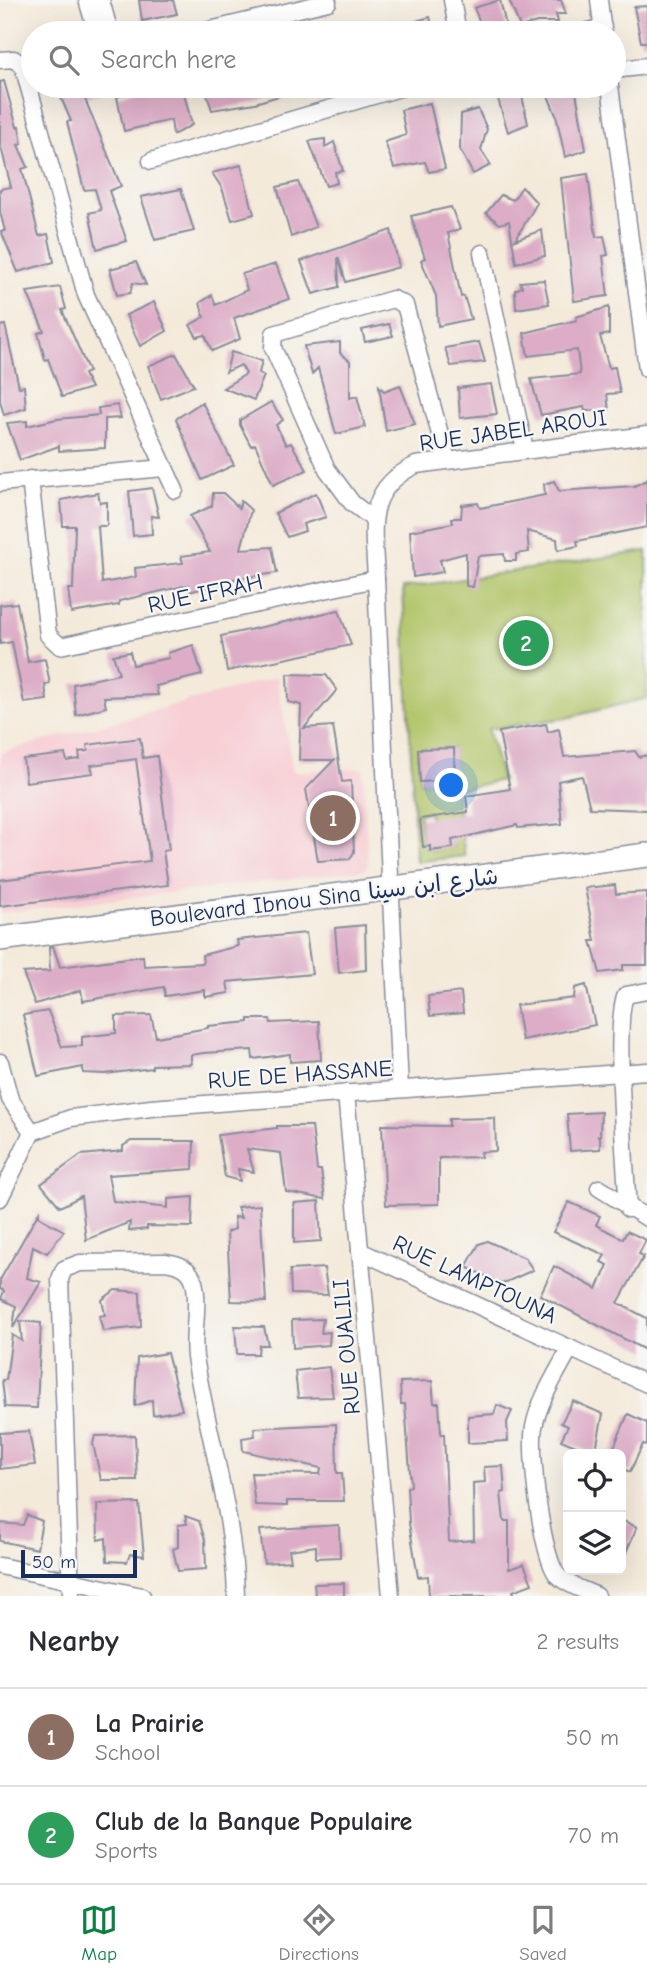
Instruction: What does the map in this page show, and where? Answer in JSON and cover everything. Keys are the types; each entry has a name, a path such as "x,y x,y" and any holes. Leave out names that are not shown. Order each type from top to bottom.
{"main road":[{"name":"Boulevard Ibnou Sina شارع ابن سينا","path":"0,939 647,855"}],"street":[{"path":"452,0 456,21"},
{"path":"599,0 602,21"},
{"path":"248,21 328,2"},
{"path":"626,69 647,66"},
{"path":"32,98 86,295 176,490"},
{"path":"151,162 367,98"},
{"path":"612,98 647,369"},
{"path":"482,253 525,450"},
{"path":"400,1089 373,519 352,503 327,469 271,341 278,332 393,299 400,300 405,305 446,460"},
{"name":"RUE JABEL AROUI","path":"373,519 383,489 399,473 416,465 647,435"},
{"path":"0,484 164,468"},
{"name":"RUE IFRAH","path":"30,479 48,635 57,644 69,646 376,579"},
{"path":"628,1209 621,1072 622,1000 631,993 647,991"},
{"path":"0,1062 10,1099 32,1132 0,1198"},
{"name":"RUE DE HASSANE","path":"32,1132 71,1118 102,1113 647,1071"},
{"name":"RUE OUALILI","path":"346,1093 391,1596"},
{"path":"599,1188 628,1209 647,1218"},
{"name":"RUE LAMPTOUNA","path":"360,1251 647,1384"},
{"path":"71,1589 60,1279 64,1269 80,1263 165,1262 178,1264 190,1271 195,1283 194,1348 228,1508 236,1596"},
{"name":"RUE LAMPTOUNA","path":"570,1348 537,1415 533,1430 539,1506 548,1559 557,1574 597,1596"},
{"path":"0,1566 71,1589 142,1596"}],"shaded area":[{"path":"277,677 293,772 363,768 368,864 365,870 0,913 0,753"}],"green space":[{"path":"647,551 647,698 566,718 488,729 502,780 455,790 465,856 416,862 403,588","holes":["453,748 455,780 420,782 418,750","429,812 430,818 453,847 431,851 430,846 423,847 419,814"]}],"building":[{"path":"139,0 173,0 177,14 142,21"},
{"path":"500,0 505,21 479,21 474,8"},
{"path":"509,0 561,0 566,14 556,14 558,21 518,21"},
{"path":"647,6 647,42 641,42 634,7"},
{"path":"4,81 17,127 19,126 22,144 18,145 28,167 22,169 39,236 48,234 54,262 18,272 1,231 5,231 0,212 0,189 11,187 0,143 0,82"},
{"path":"61,98 84,98 121,186 109,191 127,241 97,249 89,213 101,210 95,189 84,190 67,122 71,121"},
{"path":"117,98 185,98 192,125 173,135 171,120 124,131"},
{"path":"208,98 272,98 255,103 212,110"},
{"path":"498,98 523,98 528,124 508,132"},
{"path":"549,98 577,98 586,150 565,157 556,115"},
{"path":"430,103 445,169 429,172 425,162 394,168 385,142 406,135 401,110"},
{"path":"478,109 487,129 481,150 491,165 473,174 460,150 461,114"},
{"path":"325,139 325,147 334,142 343,171 335,172 337,183 326,186 309,141"},
{"path":"241,165 254,214 232,220 222,188 212,173"},
{"path":"588,174 596,237 604,236 608,255 603,256 608,296 574,301 561,178"},
{"path":"298,182 316,227 291,237 277,187"},
{"path":"522,187 537,203 515,240 542,230 545,256 516,263 509,221 500,224 486,213 501,195 513,200"},
{"path":"181,189 194,231 155,240 141,197"},
{"path":"451,207 460,229 448,233 461,297 464,296 471,319 438,326 436,296 421,260 425,258 411,216"},
{"path":"391,230 399,267 346,282 338,257 339,287 313,294 301,261"},
{"path":"136,262 146,285 133,283 130,293 117,295 110,269"},
{"path":"276,264 289,299 234,318 240,339 212,351 205,335 197,337 190,325 204,317 200,303 212,295 216,305 247,290 242,274"},
{"path":"544,280 549,304 516,309 515,290 522,287 520,282"},
{"path":"60,287 66,309 62,310 89,372 84,374 91,388 62,397 48,359 45,360 38,333 44,331 27,292"},
{"path":"154,302 167,331 140,346 126,315"},
{"path":"609,307 609,334 600,336 609,368 615,367 620,393 607,394 609,410 585,411 584,407 541,415 531,379 580,374 577,350 528,356 524,333 577,320 576,317"},
{"path":"389,324 393,336 365,342 362,330"},
{"path":"5,325 19,387 24,386 26,408 4,415 0,401 0,326"},
{"path":"340,342 340,353 350,361 350,398 357,396 365,427 336,434 318,368 312,374 304,346"},
{"path":"479,342 485,362 451,366 445,348"},
{"path":"231,352 262,361 259,373 264,376 254,400 223,388 246,374 241,365 226,372"},
{"path":"176,354 194,386 161,399 148,366"},
{"path":"491,384 497,414 460,418 458,388"},
{"path":"400,385 415,424 386,431 379,386 384,391"},
{"path":"202,402 234,465 202,480 176,419"},
{"path":"271,402 283,420 276,425 286,445 291,443 307,470 273,485 255,444 251,446 240,425 240,420"},
{"path":"117,405 121,418 105,419 105,448 59,451 59,446 20,460 7,423 27,421 27,426 57,419 99,415 98,408"},
{"path":"647,480 647,527 577,541 578,546 558,550 557,539 527,531 529,552 516,554 516,561 505,561 504,554 478,556 473,587 466,586 466,553 440,560 443,572 413,577 410,531 453,523 452,518 461,518 462,505 478,503 480,508 545,495 544,484 554,481 559,491 634,486"},
{"path":"152,488 159,517 151,516 152,534 133,536 129,491"},
{"path":"98,493 100,503 107,502 107,526 98,526 102,583 136,577 135,568 183,563 181,556 210,552 190,516 212,506 213,493 223,493 239,508 241,501 251,510 241,549 272,547 277,573 220,581 220,584 189,592 188,585 119,601 119,605 71,613 68,589 73,589 75,526 63,526 61,500"},
{"path":"316,493 326,517 303,524 305,531 287,537 275,513"},
{"path":"17,603 28,662 45,659 50,684 45,685 47,700 24,703 12,642 0,644 0,605"},
{"path":"339,610 351,645 227,671 221,636"},
{"path":"193,645 202,675 156,686 158,695 104,697 106,707 76,715 73,684 119,674 113,655 130,652 133,665 169,658 168,653"},
{"path":"287,674 326,675 337,690 304,728 333,726 342,782 351,781 354,852 350,859 318,861 306,789 334,760 299,760 301,705 288,702"},
{"path":"546,724 548,732 559,729 564,757 635,751 639,757 647,755 647,810 590,808 582,776 558,781 562,824 518,828 517,825 452,840 453,848 430,851 430,846 423,847 420,819 468,812 466,796 510,789 499,732"},
{"path":"140,738 143,758 157,756 169,850 163,851 168,885 0,906 0,880 150,861 136,759 91,765 93,773 26,782 23,759 65,754 67,761 80,759 79,752 88,751 87,745"},
{"path":"454,748 455,780 420,782 418,749"},
{"path":"615,885 616,894 647,892 647,965 623,965 623,970 600,973 591,941 595,941 585,888"},
{"path":"365,925 366,970 339,973 335,928"},
{"path":"306,933 312,974 227,982 229,993 205,997 205,990 165,996 164,987 83,1001 81,990 35,1004 23,973 50,971 49,947 53,946 60,967 143,956 144,966 203,963 202,955 238,946 237,940"},
{"path":"586,985 595,1025 522,1040 516,1005 574,998 575,988"},
{"path":"461,992 463,1013 430,1016 428,996"},
{"path":"48,1011 62,1047 82,1046 82,1037 116,1033 116,1016 151,1015 156,1037 208,1026 249,1022 249,1019 270,1019 271,1023 319,1021 321,1060 290,1062 290,1054 253,1059 252,1050 191,1055 191,1064 152,1065 152,1068 105,1074 83,1073 83,1067 38,1076 23,1015"},
{"path":"601,1112 600,1136 597,1136 600,1137 600,1149 570,1151 567,1114"},
{"path":"495,1118 496,1151 480,1152 481,1157 439,1158 439,1204 386,1205 382,1125 449,1126 449,1119"},
{"path":"277,1126 312,1126 317,1170 321,1170 325,1199 286,1192 281,1153 247,1149 254,1172 238,1169 240,1181 225,1177 218,1135"},
{"path":"131,1141 194,1141 193,1169 108,1175 113,1201 168,1208 168,1199 193,1197 192,1227 147,1226 147,1229 129,1231 130,1222 86,1240 81,1196 60,1207 41,1184 81,1155 123,1151 123,1146"},
{"path":"319,1201 321,1241 294,1243 294,1203"},
{"path":"569,1202 600,1216 596,1225 623,1239 627,1231 646,1240 639,1254 644,1256 618,1303 647,1318 647,1351 540,1295 554,1266 597,1289 608,1265 601,1262 605,1255 553,1232"},
{"path":"260,1205 266,1302 231,1301 227,1232 235,1229 234,1217 241,1218 237,1207"},
{"path":"39,1212 39,1217 64,1231 47,1253 33,1246 27,1278 41,1282 13,1328 16,1306 1,1299 4,1291 0,1289 0,1280"},
{"path":"487,1241 525,1258 533,1270 502,1284 466,1267 479,1244"},
{"path":"324,1268 328,1295 291,1294 290,1270"},
{"path":"115,1290 140,1292 141,1327 103,1331 99,1316 105,1315 102,1300"},
{"path":"323,1319 321,1333 330,1332 329,1345 293,1348 292,1320"},
{"path":"20,1321 41,1323 37,1408 5,1407 2,1380 6,1380 12,1335 22,1341"},
{"path":"235,1326 264,1327 268,1345 259,1345 258,1354 237,1354"},
{"path":"167,1353 182,1410 153,1415 152,1400 135,1406 137,1358"},
{"path":"329,1367 333,1397 298,1398 295,1371"},
{"path":"432,1381 434,1403 439,1403 441,1434 444,1434 449,1542 474,1540 473,1483 485,1482 484,1467 503,1466 505,1492 501,1493 504,1521 509,1521 509,1569 524,1564 532,1584 513,1591 515,1596 429,1596 428,1576 418,1577 409,1523 407,1487 411,1486 405,1404 401,1404 400,1382"},
{"path":"573,1401 603,1414 596,1449 583,1449 561,1440 568,1426 561,1423"},
{"path":"497,1405 512,1411 507,1422 508,1441 468,1443 468,1416 494,1414"},
{"path":"628,1414 647,1423 647,1445 643,1444 630,1472 626,1470 626,1449 613,1449"},
{"path":"336,1424 337,1473 342,1473 344,1501 287,1501 287,1506 255,1505 251,1473 320,1474 321,1468 243,1451 242,1438 255,1436 254,1428"},
{"path":"29,1431 35,1465 0,1469 0,1433"},
{"path":"135,1435 137,1480 101,1480 93,1444 95,1436"},
{"path":"139,1503 144,1556 130,1554 127,1562 107,1561 106,1538 98,1540 97,1504"},
{"path":"27,1515 42,1521 37,1549 0,1541 0,1523 23,1525"},
{"path":"185,1516 199,1521 205,1540 206,1569 178,1571 173,1549 178,1547 178,1525 187,1524"},
{"path":"626,1522 637,1527 626,1552"},
{"path":"339,1525 340,1557 316,1558 316,1546 289,1550 291,1561 264,1563 260,1530"},
{"path":"344,1583 344,1596 315,1596 314,1584"}],"place":[{"name":"Club de la Banque Populaire","path":"526,643"},
{"name":"La Prairie","path":"333,818"}]}
